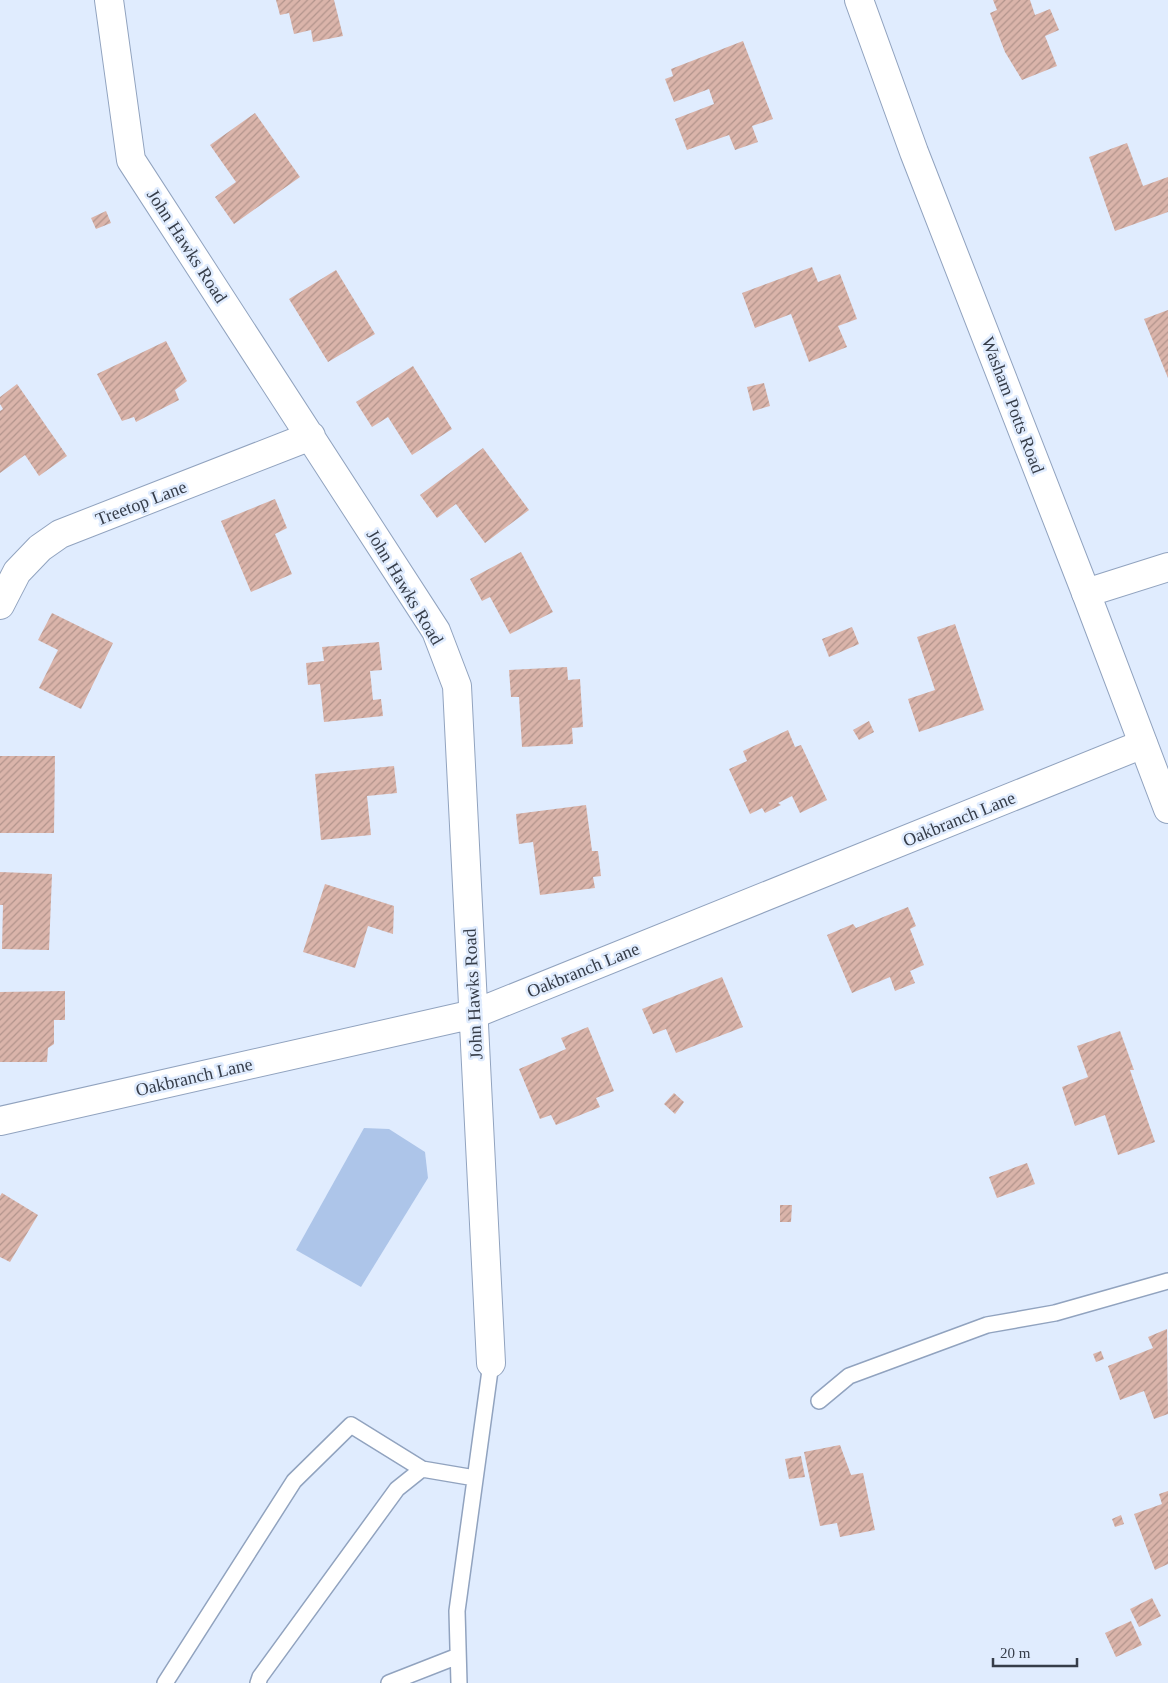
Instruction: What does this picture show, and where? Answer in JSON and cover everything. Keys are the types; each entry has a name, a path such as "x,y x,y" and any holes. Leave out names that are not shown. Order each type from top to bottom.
{"street":[{"name":"John Hawks Road","path":"109,0 131,160 436,631 457,686 492,1363"},
{"name":"Washam Potts Road","path":"859,0 914,152 1168,809"},
{"name":"Treetop Lane","path":"0,605 18,572 40,548 60,534 310,436"},
{"path":"1086,593 1168,567"},
{"name":"Oakbranch Lane","path":"0,1121 474,1014 1143,744"}],"lane":[{"path":"820,1401 849,1376 987,1325 1055,1312 1168,1281"},
{"path":"459,1683 457,1611 492,1363"},
{"path":"165,1683 294,1481 351,1425 422,1469 475,1478"},
{"path":"258,1683 260,1676 397,1489 422,1469"},
{"path":"390,1683 458,1656"}],"shaded area":[{"path":"364,1128 389,1129 425,1152 428,1178 361,1287 296,1250"}],"building":[{"path":"276,0 334,0 343,36 313,42 311,30 294,34 289,13 280,15"},
{"path":"993,0 1030,0 1035,15 1050,9 1059,30 1045,36 1057,66 1022,80 1005,52 990,13 997,10"},
{"path":"743,41 773,119 752,126 758,142 735,150 729,135 687,150 675,119 714,104 709,89 674,102 665,79 673,76 671,69"},
{"path":"255,113 300,177 234,224 215,197 236,182 210,145"},
{"path":"1127,143 1143,186 1168,177 1168,212 1115,231 1089,157"},
{"path":"106,211 111,223 96,229 91,218"},
{"path":"812,267 818,282 840,274 857,319 838,326 847,347 809,362 791,314 755,328 742,293"},
{"path":"336,270 375,334 328,362 289,299"},
{"path":"1168,310 1168,378 1144,319"},
{"path":"166,341 187,381 175,390 179,400 136,422 134,417 122,421 97,374"},
{"path":"413,366 452,429 412,455 388,417 372,427 356,402"},
{"path":"764,383 770,406 753,411 747,387"},
{"path":"17,384 67,456 39,476 25,455 0,473 0,411 3,409 0,404 0,397"},
{"path":"483,448 529,510 485,543 456,504 437,518 420,495"},
{"path":"275,499 287,528 275,534 292,574 251,592 221,521"},
{"path":"521,552 553,612 510,634 490,597 482,601 470,579"},
{"path":"52,613 113,643 81,709 39,688 58,650 38,640"},
{"path":"955,624 984,710 919,732 908,699 935,690 917,637"},
{"path":"852,627 859,644 829,657 822,639"},
{"path":"379,642 382,670 370,671 373,700 381,699 383,716 324,722 320,684 308,685 306,663 324,661 322,647"},
{"path":"567,667 568,680 580,679 583,727 572,728 573,744 522,747 519,697 511,697 509,670"},
{"path":"869,721 874,732 859,740 853,730"},
{"path":"788,730 795,747 801,745 827,800 800,813 792,796 778,803 781,805 765,813 762,808 750,814 729,769 747,761 743,751"},
{"path":"0,756 55,756 54,833 0,833"},
{"path":"394,766 397,793 367,796 371,835 321,840 315,774"},
{"path":"586,805 592,851 598,851 601,876 593,877 595,888 540,895 533,842 519,844 516,814"},
{"path":"0,872 52,874 49,950 2,949 3,905 0,905"},
{"path":"325,884 394,906 393,934 368,926 355,968 303,952"},
{"path":"908,907 916,926 910,929 924,965 910,971 915,983 895,991 890,977 852,993 827,935 853,924 856,928"},
{"path":"722,977 743,1027 676,1053 666,1029 653,1034 642,1009"},
{"path":"65,991 65,1020 54,1020 54,1044 48,1048 47,1062 0,1062 0,992"},
{"path":"588,1027 614,1091 596,1098 600,1107 556,1125 551,1115 540,1119 519,1069 566,1049 561,1038"},
{"path":"1120,1031 1134,1070 1130,1070 1155,1142 1118,1155 1105,1115 1075,1126 1062,1087 1088,1077 1077,1046"},
{"path":"674,1093 684,1102 675,1114 664,1104"},
{"path":"1027,1163 1035,1184 997,1198 989,1177"},
{"path":"2,1193 38,1215 10,1262 0,1257 0,1196"},
{"path":"780,1205 792,1205 791,1222 780,1222"},
{"path":"1167,1329 1168,1414 1154,1419 1144,1391 1120,1400 1108,1366 1153,1348 1148,1337"},
{"path":"1101,1351 1104,1359 1096,1362 1093,1354"},
{"path":"840,1445 851,1475 863,1473 875,1530 840,1537 837,1523 820,1526 804,1452"},
{"path":"801,1456 805,1477 789,1479 785,1459"},
{"path":"1168,1491 1168,1564 1155,1570 1134,1514 1162,1504 1159,1494"},
{"path":"1121,1515 1124,1524 1115,1527 1112,1519"},
{"path":"1152,1598 1161,1616 1139,1627 1130,1609"},
{"path":"1131,1621 1142,1645 1116,1657 1105,1633"}]}
